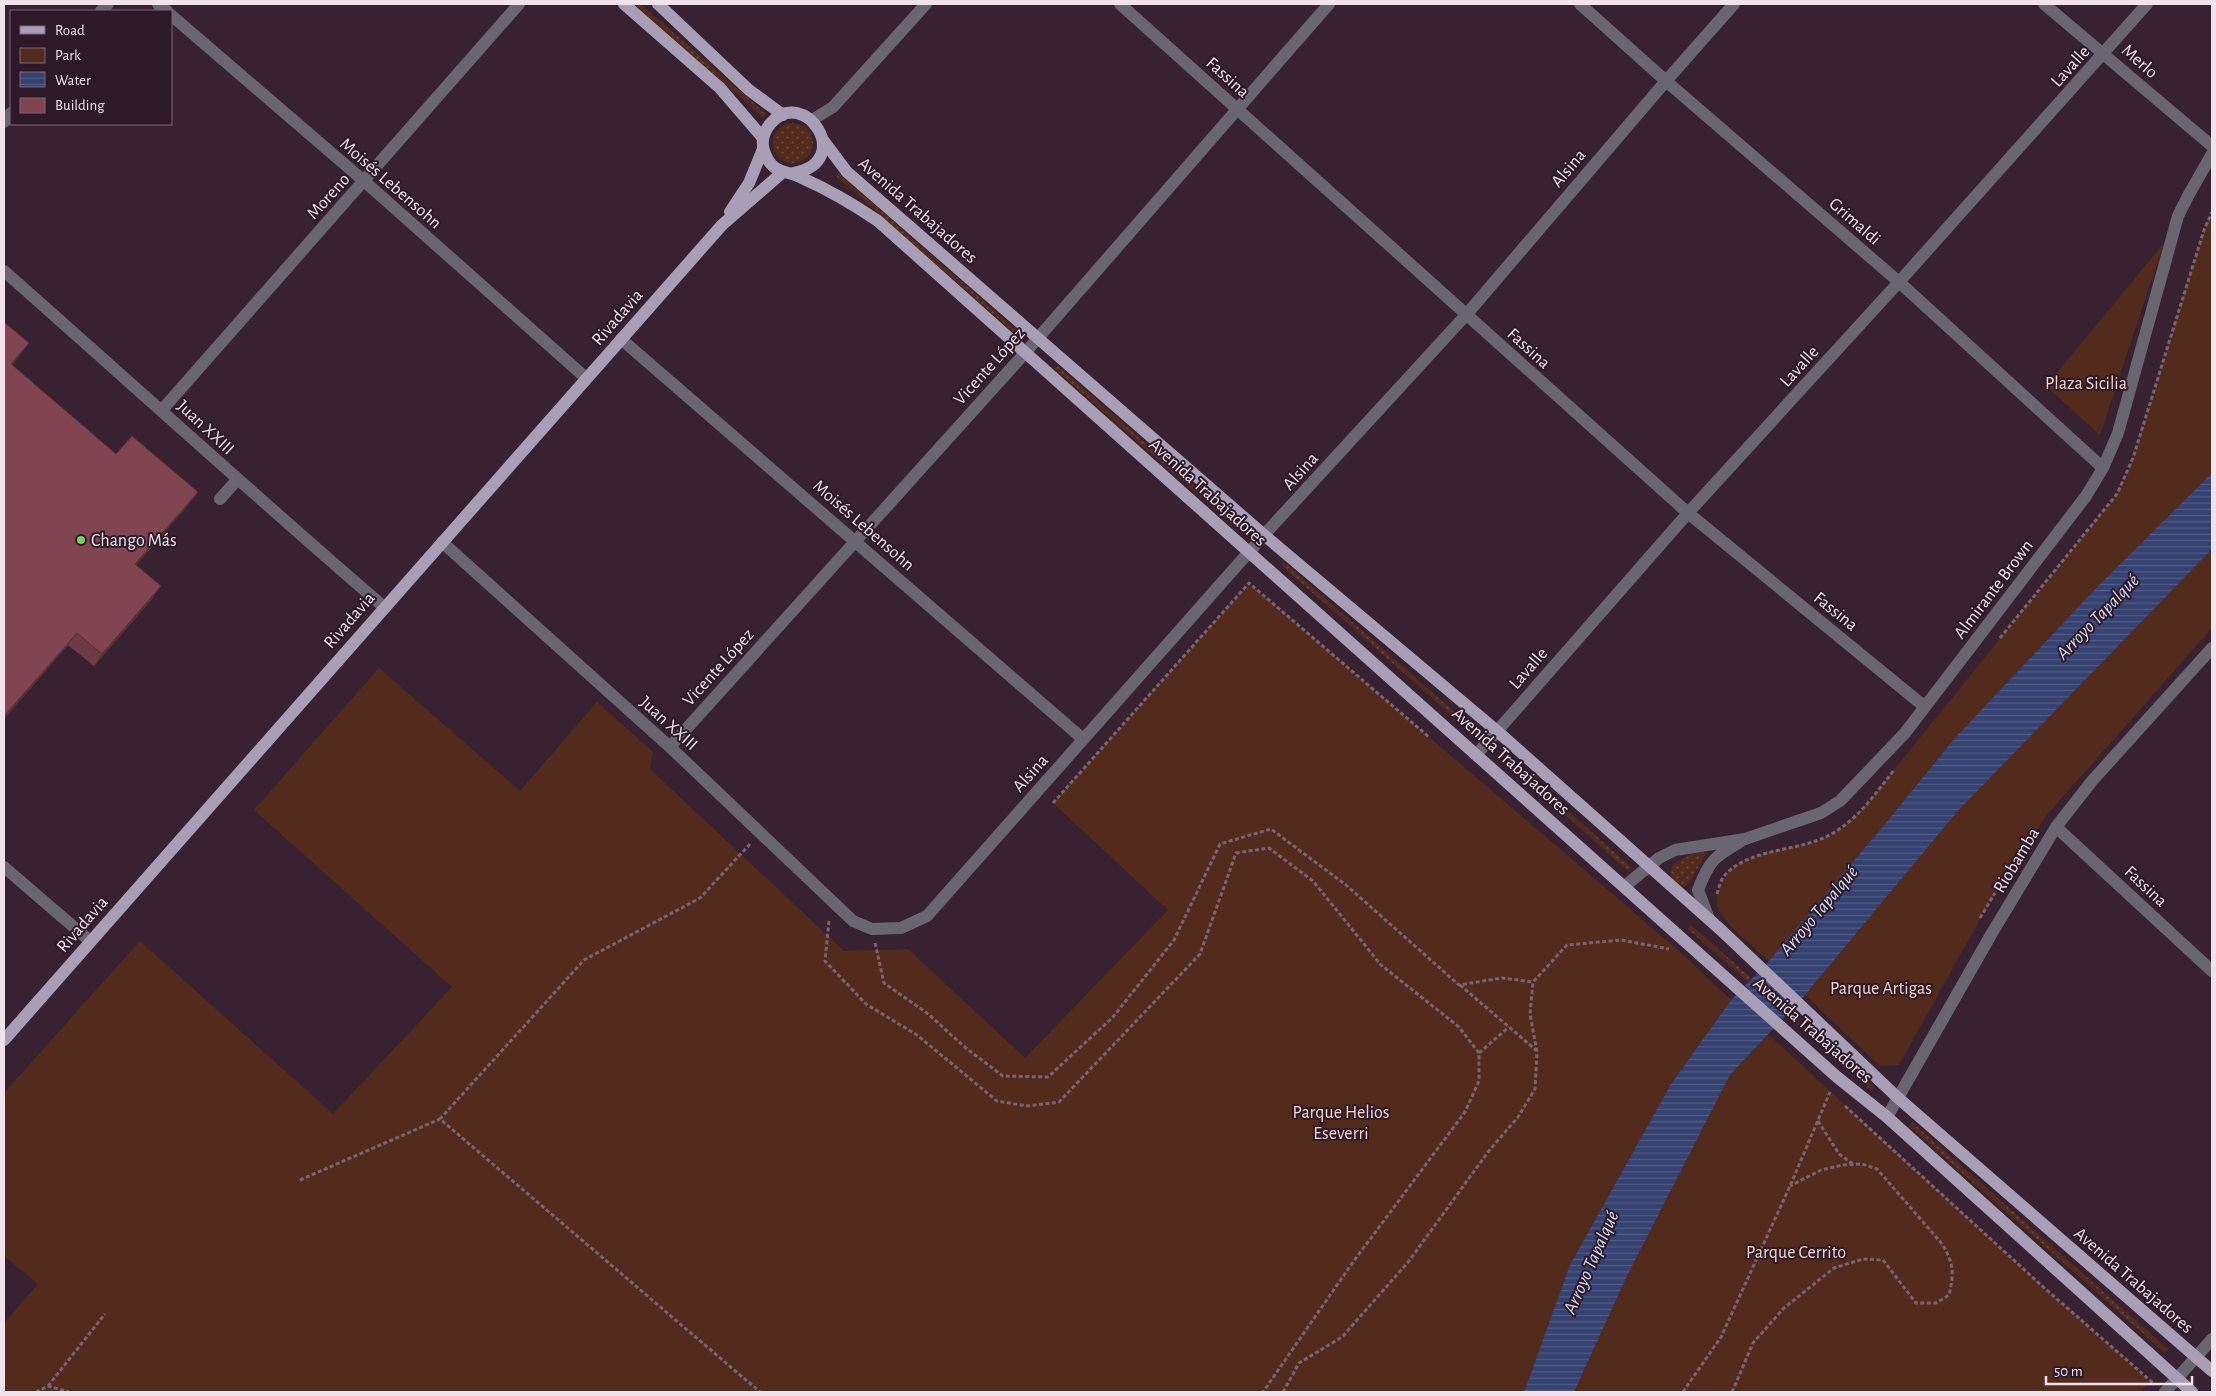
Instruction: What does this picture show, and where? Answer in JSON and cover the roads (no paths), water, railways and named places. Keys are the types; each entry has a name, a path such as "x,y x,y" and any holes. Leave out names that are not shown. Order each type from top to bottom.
{"main road":[{"path":"624,4 720,88 763,143 770,163 788,173 803,172 812,167 818,159 822,150 823,140 819,129 812,120 803,115 793,113 783,115 770,124 763,143"},
{"path":"658,4 749,90 783,115"},
{"name":"Avenida Trabajadores","path":"823,140 847,172 1039,337 1264,535 1497,731 1709,919 1897,1097 2212,1371"},
{"name":"Rivadavia","path":"5,1037 722,225 748,184 763,143"},
{"name":"Rivadavia","path":"722,225 788,173"},
{"name":"Avenida Trabajadores","path":"788,173 842,197 878,220 1249,553 1695,948 1837,1077 1887,1117 2192,1392"}],"street":[{"name":"Moreno","path":"162,410 519,4"},
{"path":"812,120 833,107 926,4"},
{"name":"Fassina","path":"1120,4 1688,513 1925,707"},
{"name":"Vicente López","path":"670,747 1025,353 1329,4"},
{"name":"Grimaldi","path":"1580,4 1666,81 1899,282 2103,468"},
{"name":"Alsina","path":"872,929 901,928 927,916 1264,535 1466,315 1734,4"},
{"name":"Merlo","path":"2044,4 2212,146"},
{"name":"Lavalle","path":"1477,754 1688,513 1899,282 2147,4"},
{"name":"Moisés Lebensohn","path":"172,16 364,181 586,378"},
{"name":"Almirante Brown","path":"1625,886 1658,858 1675,850 1746,839 1822,813 1840,801 1905,733 2086,496 2103,468 2118,433 2178,216 2212,154"},
{"name":"Juan XXIII","path":"4,271 162,410 237,480 384,607"},
{"name":"Moisés Lebensohn","path":"621,339 1084,740"},
{"path":"220,499 237,480"},
{"name":"Juan XXIII","path":"442,542 670,747 853,921 872,929"},
{"name":"Riobamba","path":"1887,1117 1992,933 2056,828 2092,781 2212,648"},
{"name":"Fassina","path":"2056,828 2212,971"},
{"path":"1709,919 1698,890 1706,870 1717,855 1746,839"},
{"path":"4,866 90,941"},
{"path":"2165,1392 2212,1339"}],"water":[{"name":"Arroyo Tapalqué","path":"2212,473 2212,549 1957,812 1805,995 1730,1075 1628,1274 1574,1392 1524,1392 1570,1265 1671,1084 1731,1000 1769,961 1954,739 2098,586"}],"place":[{"name":"Chango Más","path":"81,540"}],"park label":[{"name":"Plaza Sicilia","path":"2086,383"},
{"name":"Parque Artigas","path":"1881,988"},
{"name":"Parque Helios Eseverri","path":"1341,1122"},
{"name":"Parque Cerrito","path":"1796,1252"}]}
